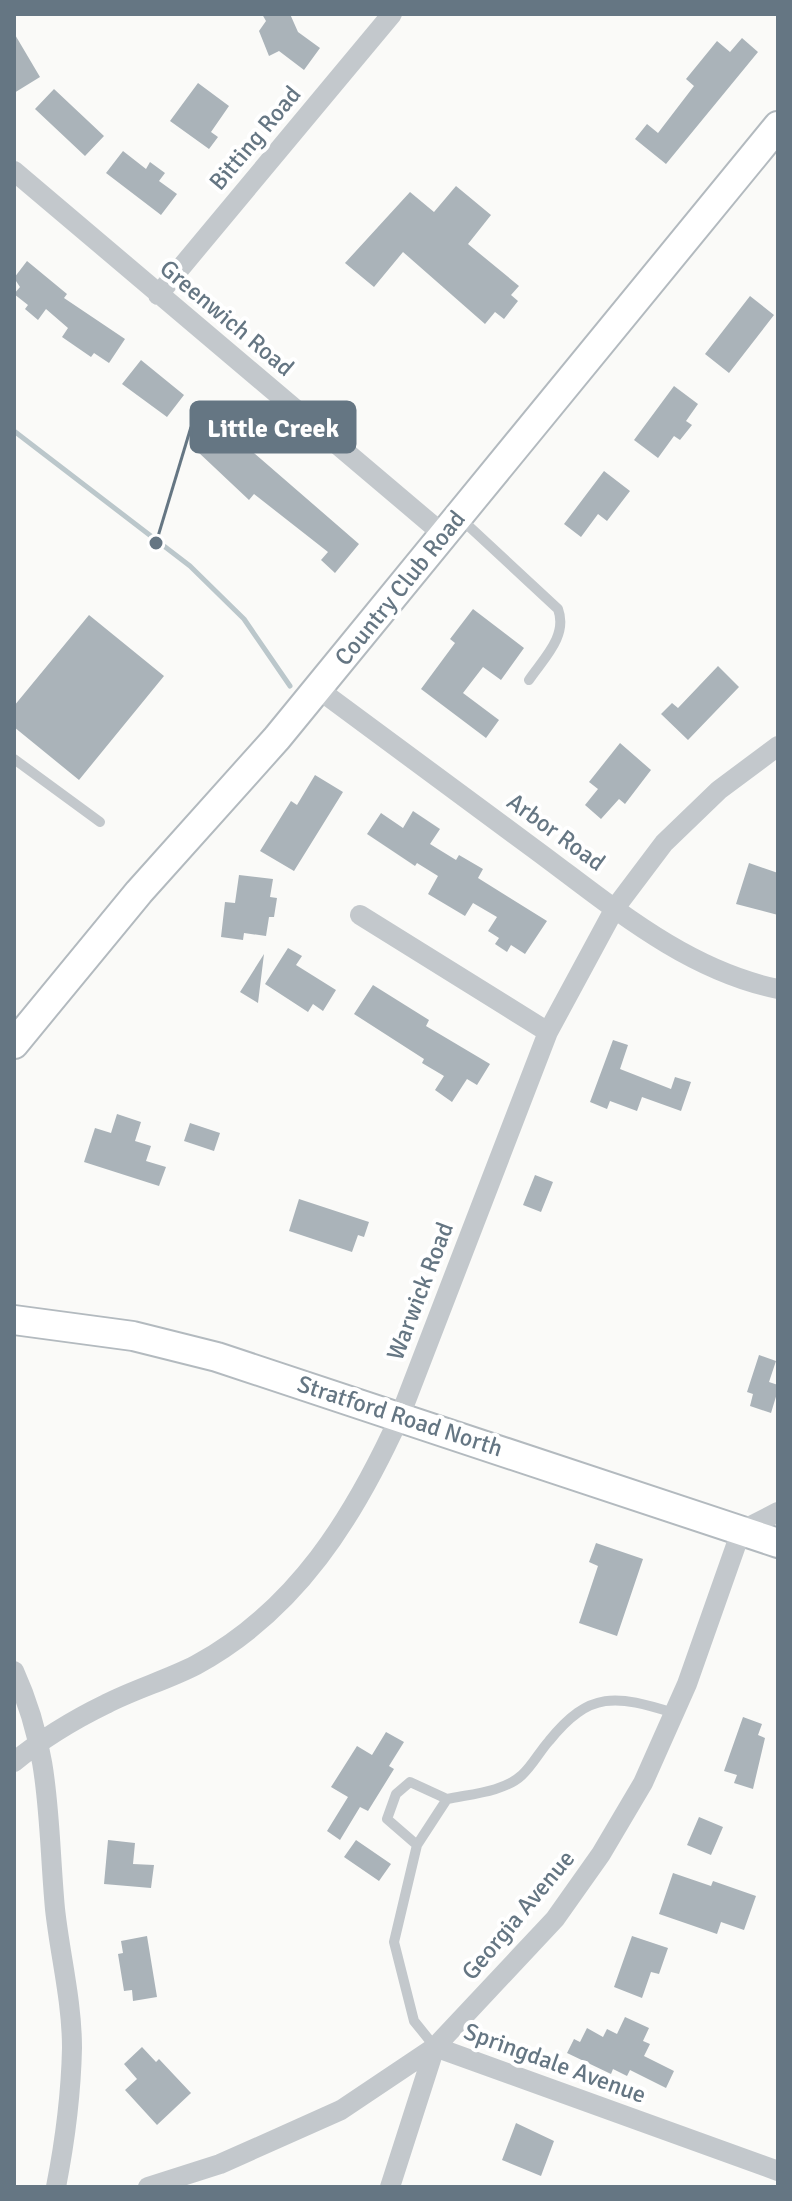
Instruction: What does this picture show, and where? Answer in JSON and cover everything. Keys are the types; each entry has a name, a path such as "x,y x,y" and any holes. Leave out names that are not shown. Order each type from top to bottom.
{"main road":[{"name":"Country Club Road","path":"14,1044 139,892 318,689 778,126"},
{"name":"Stratford Road North","path":"14,1320 93,1329 173,1345 400,1416 778,1543"}],"street":[{"name":"Bitting Road","path":"158,295 392,14"},
{"name":"Greenwich Road","path":"14,171 158,295 451,526"},
{"name":"Arbor Road","path":"318,689 615,908 705,965 749,983 778,989"},
{"name":"Warwick Road","path":"14,1762 40,1741 106,1704 194,1666 234,1642 278,1606 330,1547 373,1475 400,1416 548,1032 615,908 664,843 719,790 778,746"},
{"path":"360,915 548,1032"},
{"path":"741,1531 778,1512"},
{"name":"Georgia Avenue","path":"390,2187 435,2047 527,1950 583,1880 643,1783 674,1713 741,1531"},
{"path":"14,1671 40,1741 48,1787 55,1911 66,1969 72,2047 66,2131 56,2187"},
{"name":"Springdale Avenue","path":"148,2187 220,2164 341,2110 435,2047 778,2171"}],"lane":[{"path":"451,526 558,609 563,622 560,634 529,680"},
{"path":"14,759 100,822"},
{"path":"417,1845 387,1819 396,1794 410,1782 447,1799 497,1788 522,1776 568,1717 592,1704 634,1701 674,1713"},
{"path":"435,2047 414,2021 394,1942 417,1845 447,1799"}],"building":[{"path":"262,14 290,14 298,32 320,48 304,70 279,51 269,56 259,31 266,21"},
{"path":"14,33 40,77 14,93"},
{"path":"742,38 758,52 666,164 635,139 647,124 658,133 694,86 686,79 717,41 730,52"},
{"path":"198,83 229,106 211,132 218,137 209,149 170,121"},
{"path":"54,89 104,136 85,156 35,109"},
{"path":"123,151 146,169 150,162 165,173 159,181 177,194 161,215 106,173"},
{"path":"456,186 491,215 468,244 519,286 511,295 518,301 504,319 495,312 485,324 403,252 374,287 345,263 410,192 434,212"},
{"path":"27,261 67,294 64,298 125,339 109,363 94,353 91,357 62,337 68,328 46,309 38,320 25,309 28,305 14,294 20,287 14,278"},
{"path":"750,296 774,315 729,373 705,354"},
{"path":"141,360 184,395 167,417 122,384"},
{"path":"674,386 698,404 686,421 692,425 680,440 674,436 658,458 634,440"},
{"path":"208,413 359,544 335,573 321,560 328,552 254,494 249,500 197,451 202,445 190,434"},
{"path":"604,471 630,491 607,521 598,514 581,537 564,524"},
{"path":"473,609 524,648 501,680 483,667 463,693 499,720 486,738 421,689 455,643 450,639"},
{"path":"89,615 164,676 79,780 14,727 14,706"},
{"path":"718,666 739,687 688,740 661,714 672,703 678,708"},
{"path":"620,743 651,770 625,804 619,799 601,819 585,805 598,789 589,782"},
{"path":"315,775 343,792 294,871 260,851 291,801 297,805"},
{"path":"413,811 440,829 430,844 456,860 459,855 483,869 478,878 547,921 525,954 511,945 507,952 495,944 499,938 488,931 497,917 473,903 465,916 428,894 438,876 417,863 415,866 367,834 381,813 403,828"},
{"path":"749,863 778,873 778,915 736,904"},
{"path":"239,875 273,879 270,897 277,898 274,917 269,917 266,936 244,933 243,940 221,937 225,902 235,903"},
{"path":"288,948 302,956 296,965 336,990 323,1011 313,1004 308,1012 265,984"},
{"path":"264,954 258,1003 240,992"},
{"path":"373,985 429,1020 426,1026 490,1064 477,1085 467,1079 452,1102 435,1090 444,1076 422,1063 424,1059 354,1014"},
{"path":"613,1040 628,1045 620,1069 671,1089 675,1077 691,1082 681,1111 642,1097 637,1111 610,1101 607,1109 590,1102"},
{"path":"117,1114 141,1122 135,1141 151,1146 146,1161 166,1167 159,1186 84,1162 95,1128 111,1133"},
{"path":"190,1123 220,1133 214,1151 184,1141"},
{"path":"535,1175 553,1182 541,1212 523,1205"},
{"path":"299,1199 369,1222 364,1237 358,1235 352,1252 289,1231"},
{"path":"759,1355 776,1361 769,1382 778,1385 771,1413 750,1406 753,1394 747,1392"},
{"path":"596,1543 643,1559 617,1636 579,1623 598,1566 589,1562"},
{"path":"743,1717 762,1724 758,1735 765,1738 753,1789 734,1783 737,1775 724,1771"},
{"path":"386,1732 404,1742 389,1766 394,1769 368,1811 360,1807 340,1840 327,1831 348,1797 331,1787 357,1746 372,1755"},
{"path":"699,1817 723,1827 711,1855 687,1845"},
{"path":"108,1840 135,1843 133,1864 154,1865 151,1888 104,1884"},
{"path":"356,1840 391,1864 379,1881 344,1857"},
{"path":"673,1873 711,1886 713,1881 756,1896 744,1930 721,1922 717,1934 659,1914"},
{"path":"147,1936 157,1997 133,2001 132,1990 124,1991 118,1954 123,1953 121,1941"},
{"path":"632,1936 668,1948 659,1974 651,1972 642,1998 614,1987"},
{"path":"625,2017 649,2028 643,2041 650,2044 644,2056 674,2071 666,2088 630,2070 627,2076 613,2069 611,2074 567,2053 574,2039 580,2042 587,2028 603,2037 607,2029 617,2034"},
{"path":"142,2047 156,2062 159,2059 191,2093 157,2125 125,2090 137,2079 124,2064"},
{"path":"516,2123 554,2141 541,2176 502,2160"}],"waterway":[{"path":"14,431 190,566 244,619 290,686"}],"place":[{"name":"Little Creek","path":"156,543"}]}
